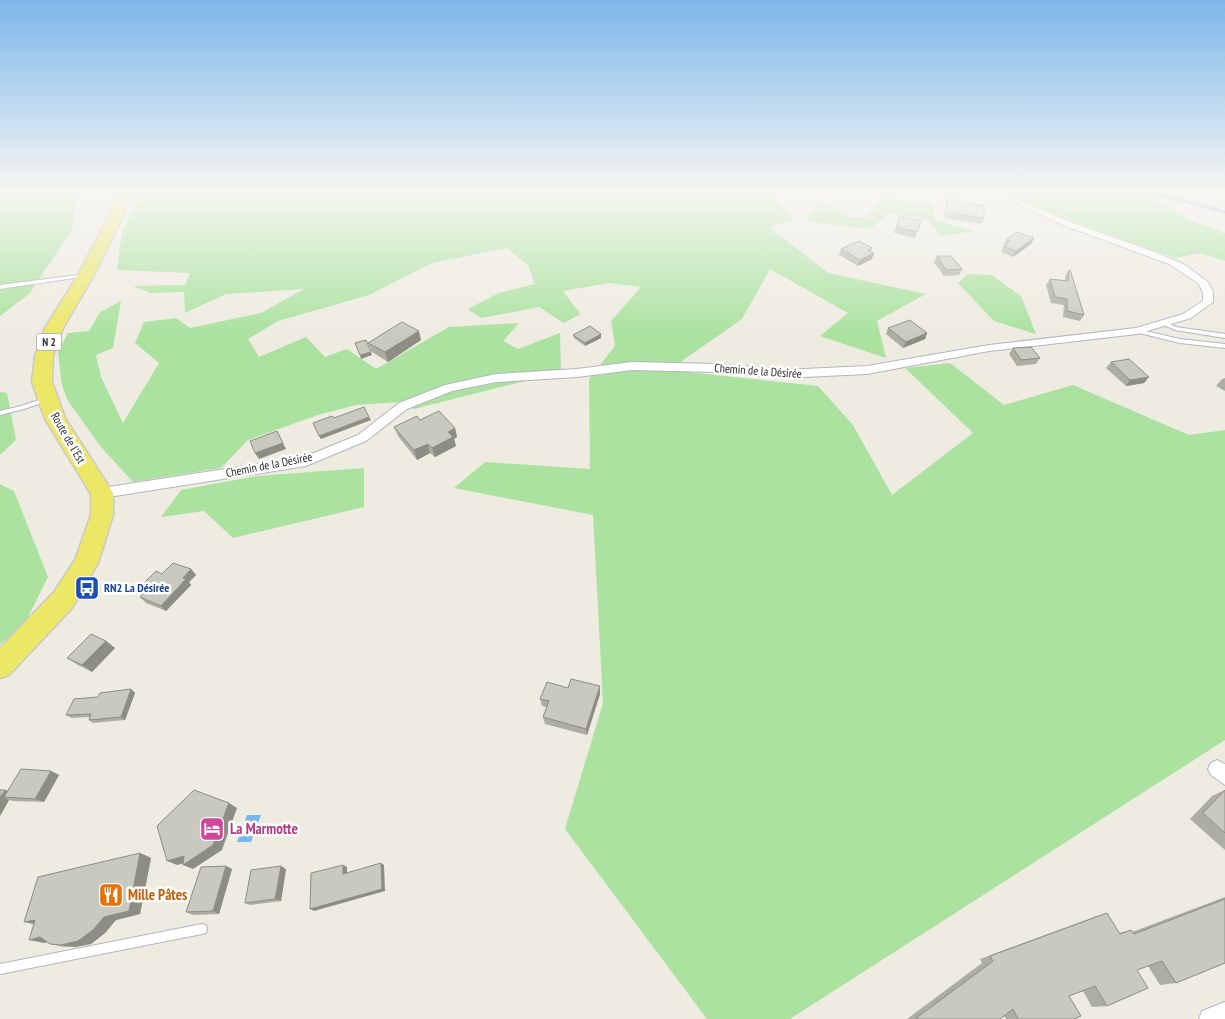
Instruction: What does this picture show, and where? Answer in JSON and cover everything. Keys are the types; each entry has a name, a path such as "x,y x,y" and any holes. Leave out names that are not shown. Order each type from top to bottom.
{"main road":[{"name":"Route de l'Est","path":"102,493 54,419 42,382 44,356 54,328 86,275 104,240"},
{"path":"0,666 63,600 86,563 102,515 102,493"}],"street":[{"name":"Chemin de la Désirée","path":"102,493 306,460 362,438 404,406 449,388 496,378 577,373 632,366 717,368 782,374 868,370 989,348 1137,331 1166,324 1187,316 1208,302 1209,296 1205,284 1189,271 1158,257 1110,240"},
{"path":"1210,1019 1225,1013"}],"lane":[{"path":"0,287 86,275"},
{"path":"1166,324 1175,328 1225,336"},
{"path":"1137,331 1180,341 1225,346"},
{"path":"0,413 48,399"},
{"path":"0,969 202,929"}],"green space":[{"path":"0,240 66,240 29,294 0,316"},
{"path":"121,240 785,240 828,273 926,294 877,321 886,358 820,336 848,313 770,269 742,319 669,370 818,386 853,425 892,495 973,433 905,368 950,363 1004,405 1073,385 1189,435 1225,430 1225,740 790,1019 707,1019 565,829 603,703 593,515 454,488 485,462 590,469 589,379 615,346 611,321 641,287 609,283 563,291 580,314 564,323 539,307 481,318 468,309 499,293 535,284 528,265 507,248 432,263 369,295 278,321 248,339 259,357 306,337 325,357 347,349 376,369 449,327 519,323 503,341 518,349 560,333 561,372 414,409 400,402 356,405 318,415 248,440 221,468 133,482 101,447 68,401 62,385 58,352 68,333 89,331 100,312 121,301 113,348 96,355 101,377 123,423 159,363 135,343 144,322 176,318 190,328 261,313 304,289 226,294 185,313 184,292 151,293 133,286 185,285 190,273 117,270"},
{"path":"1124,240 1225,240 1225,261 1201,253 1175,258"},
{"path":"968,274 992,275 1021,296 1036,334 994,321 958,283"},
{"path":"0,392 7,393 16,440 0,455"},
{"path":"364,468 364,507 233,538 204,511 161,517 181,490 257,476"},
{"path":"0,484 14,491 48,577 25,623 0,644"}],"water":[{"path":"247,815 261,815 251,842 237,842"}],"building":[{"path":"1006,240 1032,240 1016,251 1004,246 1010,241"},
{"path":"859,241 872,248 868,250 874,253 860,260 841,249"},
{"path":"937,256 951,256 962,269 946,270"},
{"path":"1069,270 1084,315 1067,311 1067,299 1055,297 1050,279 1068,281"},
{"path":"910,320 927,333 906,342 888,328"},
{"path":"402,322 419,331 385,352 368,343"},
{"path":"590,326 601,334 585,343 573,335"},
{"path":"366,340 371,352 360,355 355,343"},
{"path":"1031,347 1040,358 1021,360 1013,348"},
{"path":"1129,359 1149,377 1130,380 1111,362"},
{"path":"364,407 369,417 319,436 313,423 332,416 334,418"},
{"path":"439,411 455,428 448,432 453,437 432,448 428,444 414,450 394,427 417,416 420,420"},
{"path":"277,431 283,443 255,453 250,441"},
{"path":"173,563 191,569 183,578 186,579 161,606 140,597 147,590 140,587 156,571 162,574"},
{"path":"91,634 106,641 82,665 67,658"},
{"path":"571,679 600,686 586,729 543,717 549,701 540,699 547,682 568,688"},
{"path":"131,689 121,717 89,720 91,714 66,715 74,699 98,697 100,693"},
{"path":"21,769 51,771 35,799 4,797"},
{"path":"0,790 5,790 0,798"},
{"path":"194,790 229,803 213,845 183,865 184,856 167,861 157,826"},
{"path":"1225,790 1225,833 1203,813"},
{"path":"140,853 129,911 104,917 93,930 78,941 61,945 50,944 40,937 29,940 35,920 24,922 38,877"},
{"path":"381,863 382,889 310,909 311,873 343,865 343,874"},
{"path":"226,866 213,911 186,912 201,867"},
{"path":"281,866 275,899 245,903 251,870"},
{"path":"1225,899 1225,963 1176,983 1162,961 1137,970 1148,988 1107,1006 1095,986 1069,996 1081,1016 1074,1019 1018,1019 1013,1009 1000,1019 915,1019 993,961 990,956 1107,913 1120,934 1131,930 1134,934"}],"place":[{"name":"RN2 La Désirée","path":"87,588"},
{"name":"La Marmotte","path":"212,829"},
{"name":"Mille Pâtes","path":"111,895"}]}
